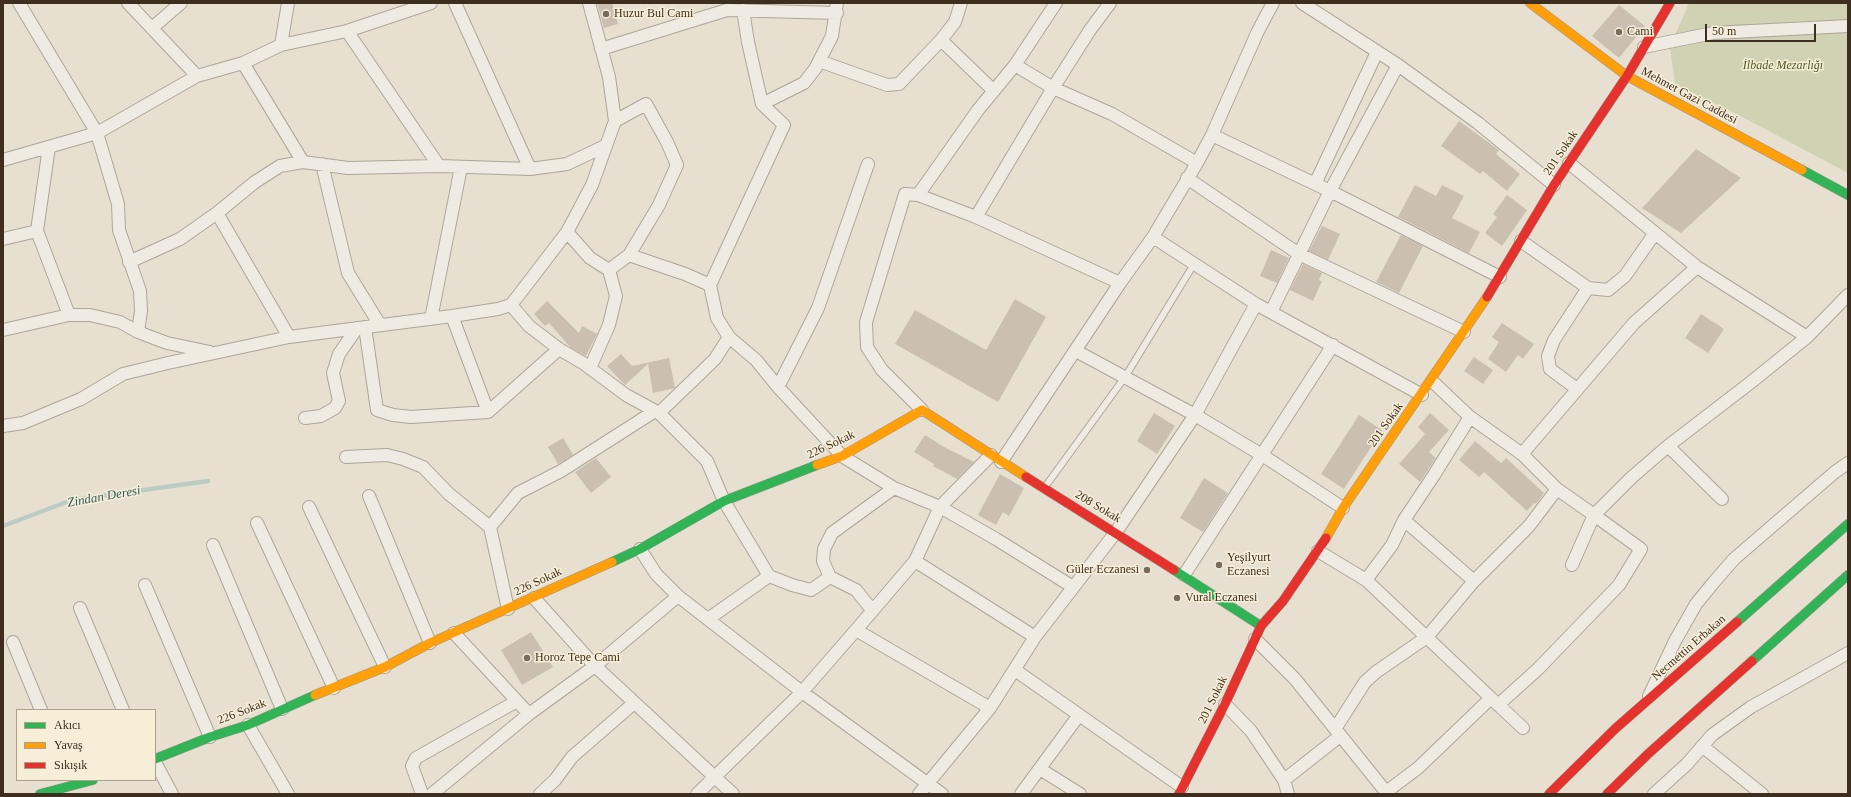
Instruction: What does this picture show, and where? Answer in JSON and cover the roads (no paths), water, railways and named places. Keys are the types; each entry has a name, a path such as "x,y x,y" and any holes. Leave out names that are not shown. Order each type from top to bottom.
{"street":[{"path":"19,3 97,133 118,204 119,230 140,290 141,311 138,332"},
{"path":"128,3 197,76"},
{"path":"152,28 181,3"},
{"path":"281,45 288,3"},
{"path":"3,160 97,133 197,76 243,63 281,45 347,31 431,3"},
{"path":"455,3 530,169"},
{"path":"3,426 23,423 81,399 123,374 289,337 498,310 512,305 567,232 592,185 615,121 609,77 589,3"},
{"path":"819,61 887,85 900,84 941,40 955,22 961,3"},
{"path":"918,195 994,91 1015,65 1056,3"},
{"path":"976,217 1053,88 1090,30 1110,3"},
{"path":"697,794 802,692 856,630 914,561 940,507 996,459 1076,351 1152,237 1186,178 1197,163 1212,135 1258,31 1273,3"},
{"path":"1302,3 1398,66 1478,123 1554,185"},
{"name":"201 Sokak","path":"1180,791 1225,704 1261,626 1283,601 1318,551 1343,508 1432,381 1500,277 1554,185 1627,76 1670,3"},
{"name":"Mehmet Gazi Caddesi","path":"1534,4 1627,76 1848,195"},
{"path":"601,48 727,10 837,8 832,36 819,61 804,84 762,104"},
{"path":"743,10 748,42 762,104 784,125 740,223 710,285 717,318 728,337 756,360 778,387 842,456 894,488 940,507 996,539 1073,587"},
{"path":"1644,47 1713,32 1848,26"},
{"path":"347,31 439,166"},
{"path":"941,40 994,91"},
{"path":"1315,184 1377,52"},
{"path":"243,63 303,162"},
{"path":"1015,65 1053,88 1112,114 1197,163"},
{"path":"1271,312 1330,191 1398,66"},
{"path":"609,270 629,255 659,205 677,166 667,142 646,104 615,121"},
{"path":"1212,135 1330,191 1500,277"},
{"path":"129,262 180,239 217,214 255,182 280,166 303,162 348,168 439,166 530,169 567,164 605,146"},
{"path":"49,147 37,231 70,315"},
{"path":"1569,163 1697,267 1807,337"},
{"path":"322,164 348,272 380,326"},
{"path":"778,387 818,308 868,164"},
{"path":"431,319 461,167"},
{"path":"1186,178 1299,254 1464,332"},
{"path":"922,410 882,370 867,347 866,322 905,194 918,195 976,217 1120,283"},
{"path":"217,214 289,337"},
{"path":"3,238 37,231"},
{"path":"567,232 590,258 609,270 616,296 609,325 590,368"},
{"path":"1521,241 1588,288 1608,290 1625,276 1655,233"},
{"path":"1152,237 1256,304 1422,395"},
{"path":"629,255 685,274 710,285"},
{"path":"1522,454 1634,323 1697,267"},
{"path":"1577,390 1550,369 1548,356 1554,340 1588,288"},
{"path":"1572,565 1594,515 1631,478 1668,446 1807,337 1848,295"},
{"path":"919,794 929,784 990,708 1015,670 1034,637 1116,532 1195,415 1256,304"},
{"path":"512,305 529,326 559,349 590,368 626,395 657,412 707,461 724,501 769,576 792,585 811,590 830,577"},
{"path":"3,330 70,315 90,315 120,322 138,332 167,344 217,354"},
{"path":"452,316 488,412"},
{"path":"361,328 377,410 393,415 411,417 488,412 559,349"},
{"path":"305,418 321,416 335,408 339,401 333,373 339,354 361,328"},
{"path":"490,527 518,493 562,472 657,412 715,359 728,337"},
{"path":"1184,575 1333,345"},
{"path":"1076,351 1195,415 1343,508"},
{"path":"1255,639 1295,678 1337,733 1386,792 1418,768 1494,702 1538,669 1619,585 1641,549 1557,489 1522,454 1470,417 1432,381"},
{"name":"226 Sokak","path":"156,759 210,737 248,725 282,709 385,667 430,643 534,598 640,548 724,501 842,456 922,410"},
{"name":"208 Sokak","path":"922,410 996,459 1184,575 1261,626"},
{"path":"1366,580 1392,545 1404,520 1470,417"},
{"path":"1668,446 1722,499"},
{"path":"346,457 387,455 403,459 423,467 449,494 490,527 508,609"},
{"path":"1647,701 1675,641 1696,604 1714,582 1734,559 1835,472 1848,463"},
{"path":"872,610 856,590 830,577 823,561 824,548 832,533 894,488"},
{"path":"1284,780 1337,733 1366,682 1376,672 1427,637 1474,581 1529,526 1557,489"},
{"path":"369,496 430,643"},
{"path":"309,507 385,667"},
{"path":"1404,520 1474,581"},
{"path":"257,523 334,688"},
{"name":"Necmettin Erbakan","path":"1549,794 1616,728 1848,524"},
{"path":"213,545 282,709"},
{"path":"640,548 656,574 678,596 802,692 942,794"},
{"path":"1318,551 1366,580 1523,728"},
{"path":"914,561 1034,637"},
{"path":"1607,794 1648,754 1848,575"},
{"path":"708,619 769,576"},
{"path":"145,585 210,737"},
{"path":"432,794 529,714 595,666 678,596"},
{"path":"534,598 595,666 733,794"},
{"path":"80,608 122,709"},
{"path":"856,630 990,708"},
{"path":"454,633 529,714"},
{"path":"13,642 42,709"},
{"path":"1654,794 1686,764 1712,735 1751,707 1848,653"},
{"path":"1015,670 1079,715 1180,791"},
{"path":"422,794 412,766 416,758 517,701"},
{"path":"540,794 555,780 572,757 634,703"},
{"path":"1225,704 1251,731 1284,780 1288,794"},
{"path":"1021,794 1079,715"},
{"path":"248,725 288,794"},
{"path":"1702,746 1762,794"},
{"path":"156,764 172,794"},
{"path":"1040,769 1080,794"},
{"path":"42,794 72,783 85,781"}],"lane":[{"path":"1044,489 1125,377 1194,264"}],"waterway":[{"name":"Zindan Deresi","path":"3,526 72,500 208,481"}],"place":[{"name":"Huzur Bul Cami","path":"606,14"},
{"name":"Cami","path":"1619,32"},
{"name":"Yeşilyurt Eczanesi","path":"1219,565"},
{"name":"Güler Eczanesi","path":"1147,570"},
{"name":"Vural Eczanesi","path":"1177,598"},
{"name":"Horoz Tepe Cami","path":"527,658"}],"park label":[{"name":"İlbade Mezarlığı","path":"1783,66"}]}
